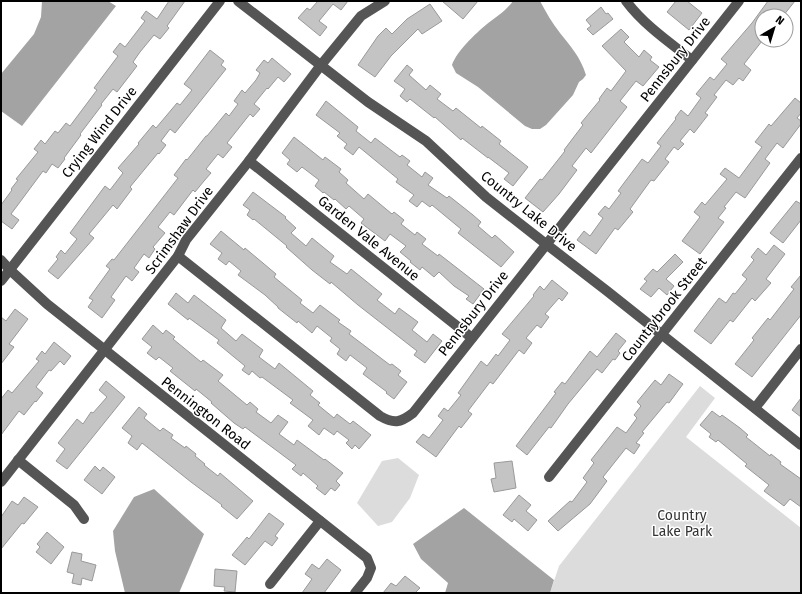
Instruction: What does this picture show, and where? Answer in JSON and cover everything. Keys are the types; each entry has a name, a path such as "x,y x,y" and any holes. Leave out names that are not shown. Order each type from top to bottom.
{"street":[{"name":"Crying Wind Drive","path":"1,281 220,1"},
{"name":"Country Lake Drive","path":"238,1 368,102 426,141 486,197 662,334 801,445"},
{"name":"Scrimshaw Drive","path":"1,482 178,256 186,240 249,161 321,65 361,16 385,1"},
{"path":"626,1 635,13 649,26 692,60"},
{"name":"Pennsbury Drive","path":"178,256 380,416 394,422 404,419 413,413 739,1"},
{"name":"Countrybrook Street","path":"549,477 801,158"},
{"name":"Garden Vale Avenue","path":"249,161 472,338"},
{"name":"Pennington Road","path":"1,260 47,304 367,558 371,568 367,578 355,593"},
{"path":"755,408 801,349"},
{"path":"18,460 74,505 84,519"},
{"path":"270,584 320,521"}],"green space":[{"name":"Country Lake Park","path":"700,386 715,398 686,437 801,528 801,593 550,593 559,566"},
{"path":"398,458 419,475 410,498 392,522 378,526 357,503 382,461"}],"shaded area":[{"path":"42,1 108,1 116,6 22,126 1,111 1,74 34,34 41,17"},
{"path":"513,1 540,1 554,25 578,57 586,75 579,82 573,95 546,125 540,129 532,129 525,126 478,87 456,73 452,65 458,54 467,43 482,28 504,11"},
{"path":"154,489 204,534 179,593 125,593 115,551 113,531 134,497"},
{"path":"464,508 554,580 550,593 445,593 448,583 421,559 413,544"}],"building":[{"path":"169,1 185,1 167,26 169,28 160,39 154,35 140,52 133,62 137,66 117,92 113,89 101,104 102,105 80,134 81,135 58,168 52,164 46,173 43,171 11,214 19,220 12,229 1,221 1,205 18,180 16,179 38,152 34,149 41,140 45,144 55,131 58,133 66,123 70,126 97,90 94,88 118,56 113,52 120,43 125,47 145,21 141,18 146,11 157,19"},
{"path":"318,1 348,1 341,10 333,4 319,21 327,27 320,36 298,18 307,8 310,10"},
{"path":"442,1 478,1 463,19"},
{"path":"676,1 687,1 702,13 689,30 667,12"},
{"path":"768,1 795,1 789,8 763,8"},
{"path":"430,4 442,21 422,34 418,29 391,56 375,77 358,65 378,36 386,28 392,34 407,19"},
{"path":"601,7 606,14 608,13 613,19 593,35 587,29 591,26 586,20"},
{"path":"754,20 754,48 757,48 744,64 751,70 743,81 739,78 733,85 726,80 714,95 717,97 705,113 708,115 694,133 690,129 680,141 684,144 678,150 674,147 665,159 669,162 654,181 651,180 630,209 633,212 618,230 615,228 596,254 577,240 584,231 590,236 603,218 598,214 605,206 609,209 621,193 618,191 642,159 648,163 661,146 657,143 676,119 675,118 681,110 688,116 701,98 696,94 710,77 714,80 727,64 721,59"},
{"path":"621,29 629,37 624,42 639,57 644,50 652,57 650,60 659,67 643,86 636,81 620,101 627,107 591,153 586,148 572,166 577,170 543,212 525,198 540,179 542,180 565,151 564,150 583,125 581,123 600,100 599,99 607,88 611,91 626,71 602,46"},
{"path":"210,50 224,61 221,65 226,69 175,133 170,129 161,141 166,145 130,187 132,189 117,209 113,205 89,234 94,238 58,279 48,271 58,259 56,257 61,250 65,254 77,239 70,233 105,186 110,190 123,173 118,168 153,125 156,128 177,103 180,105 192,90 184,84"},
{"path":"272,58 291,74 284,82 278,77 268,89 267,88 254,104 260,109 253,117 250,114 227,143 232,147 223,158 218,154 206,169 211,173 195,192 193,190 174,215 170,212 158,227 165,233 153,247 155,249 149,258 144,254 134,268 139,272 132,281 126,276 111,297 115,300 102,318 88,307 93,300 89,298 110,269 106,266 112,259 114,260 178,178 174,175 186,159 187,160 226,113 229,116 238,104 234,101 242,90 245,93 256,80 260,73 256,70 264,60 268,63"},
{"path":"407,65 413,70 409,75 426,90 430,85 441,94 437,99 453,111 456,108 481,128 482,126 501,141 499,144 528,167 513,186 504,179 509,173 462,138 461,140 435,117 434,118 410,99 407,102 400,96 405,89 394,81"},
{"path":"795,98 801,103 801,113 797,118 801,121 801,124 783,148 777,143 765,159 770,163 745,198 736,192 724,207 726,208 718,218 724,222 700,254 682,241 700,217 694,212 702,202 705,205 727,179 720,174 725,168 739,178 762,147 755,142 769,124 771,126"},
{"path":"326,101 358,127 356,131 371,143 375,138 400,157 402,155 410,161 407,165 422,177 425,172 433,178 428,185 447,198 449,196 481,222 478,226 492,238 495,235 514,252 501,267 458,233 461,229 432,205 430,207 422,201 417,207 409,201 414,195 396,182 398,179 359,147 353,155 344,148 347,144 337,136 340,133 316,115"},
{"path":"294,137 323,160 325,157 341,169 339,172 348,180 346,183 364,199 368,194 392,214 394,212 404,220 401,224 415,235 417,232 426,239 422,244 438,256 439,254 484,289 473,304 466,299 469,296 454,286 439,272 434,277 422,267 420,270 410,262 411,261 400,252 406,246 390,234 385,241 361,223 364,219 349,206 346,209 335,199 334,200 324,192 323,193 315,186 319,180 302,167 297,172 287,164 290,160 282,153"},
{"path":"253,192 286,217 285,218 296,228 291,233 306,246 312,238 334,256 330,262 347,274 351,269 382,294 377,300 395,314 399,308 418,322 412,330 427,342 433,334 442,341 425,363 414,355 417,351 331,282 330,284 312,270 286,247 287,246 247,215 250,210 243,205"},
{"path":"796,201 801,204 801,220 783,243 770,233"},
{"path":"221,231 244,250 245,248 276,274 274,277 302,300 300,303 313,313 320,305 340,320 338,322 351,331 349,334 390,365 392,364 401,371 398,375 407,382 394,399 363,374 367,368 350,355 346,361 337,354 340,349 330,341 332,338 317,326 312,333 298,321 297,323 278,308 265,295 238,275 241,271 229,261 226,265 218,259 222,253 210,244"},
{"path":"774,245 785,254 766,279 771,283 755,301 752,298 733,322 730,320 711,344 694,331 719,298 726,303 733,293 735,294 747,279 742,275 754,260 751,257 758,248 766,255"},
{"path":"675,254 683,262 666,279 674,286 667,295 659,288 651,297 640,289 647,281 644,279 653,269 657,272"},
{"path":"801,275 801,315 752,377 735,364 754,340 752,338 768,318 770,320 794,289 791,287"},
{"path":"552,280 568,293 562,301 559,298 545,314 549,317 541,328 537,325 526,338 532,343 524,354 519,350 493,384 490,382 468,411 472,414 461,428 459,426 436,457 416,442 423,434 429,438 443,420 438,416 444,408 448,411 461,395 458,393 481,361 487,366 496,354 498,356 510,340 502,334 534,296 533,295 540,286 544,290"},
{"path":"176,293 188,303 194,295 226,320 221,328 236,341 242,334 263,350 259,357 275,369 279,363 313,391 310,395 320,403 318,405 334,418 337,414 350,424 353,421 371,435 359,449 355,445 352,449 346,443 349,440 337,431 334,435 324,428 319,435 308,426 313,420 290,403 293,400 252,371 249,375 242,370 245,366 217,343 219,340 189,318 188,320 168,304"},
{"path":"15,309 28,319 9,344 14,347 1,364 1,317 6,321"},
{"path":"153,325 163,334 166,330 175,337 173,339 201,362 203,360 223,375 218,381 247,405 250,402 258,409 256,412 271,423 278,415 288,422 279,434 294,445 297,440 343,473 336,481 340,485 335,491 331,488 325,495 316,488 318,486 303,473 301,476 292,469 296,465 245,427 243,429 234,423 196,389 195,391 170,371 173,368 159,357 156,360 147,353 152,347 142,339"},
{"path":"616,333 626,341 618,351 620,353 615,360 613,359 602,373 597,369 568,404 551,428 549,427 527,455 516,446 556,393 554,392 562,382 565,384 590,351 597,357"},
{"path":"54,342 71,356 64,365 60,361 51,371 49,370 36,387 43,393 24,415 19,411 1,435 1,399 8,390 12,393 39,361 36,359 42,351 45,354"},
{"path":"669,374 683,384 669,403 667,402 642,432 644,433 636,443 640,445 634,454 626,448 603,477 607,481 590,504 558,531 548,521 570,501 572,502 587,482 583,478 594,463 591,460 617,427 626,433 637,418 634,415 641,406 637,402 655,380 661,385"},
{"path":"106,381 125,397 67,469 56,461 65,449 58,443 77,419 83,424 91,412 93,413 107,397 99,390"},
{"path":"801,398 801,417 792,410"},
{"path":"139,407 147,414 144,418 160,431 163,428 173,435 171,438 185,448 186,446 196,454 195,456 205,464 204,465 218,476 220,473 253,501 237,519 221,506 222,505 142,443 137,450 128,443 132,436 122,428"},
{"path":"712,411 720,417 722,415 740,428 748,435 746,437 770,456 771,454 781,462 780,464 801,479 801,507 790,499 784,506 764,491 769,485 745,466 747,464 718,440 716,442 709,437 711,434 700,425"},
{"path":"512,461 516,488 494,492 491,479 496,478 494,463"},
{"path":"95,466 100,471 103,467 115,477 102,494 84,480"},
{"path":"519,495 531,505 526,511 537,520 528,531 514,519 512,522 503,515"},
{"path":"24,497 38,507 24,524 22,523 1,549 1,517 12,501 18,505"},
{"path":"269,513 284,524 275,536 278,538 272,546 265,541 245,565 232,555 247,537 249,539"},
{"path":"47,532 64,547 51,564 36,552 40,547 37,544"},
{"path":"72,552 82,554 81,561 96,565 92,581 82,578 81,585 72,583 74,574 67,572"},
{"path":"327,559 341,570 324,593 302,593 312,579 305,574 312,564 319,569"},
{"path":"215,569 237,571 235,592 224,591 225,587 214,586"},
{"path":"405,576 420,588 415,593 383,593 391,583 396,586"}]}
